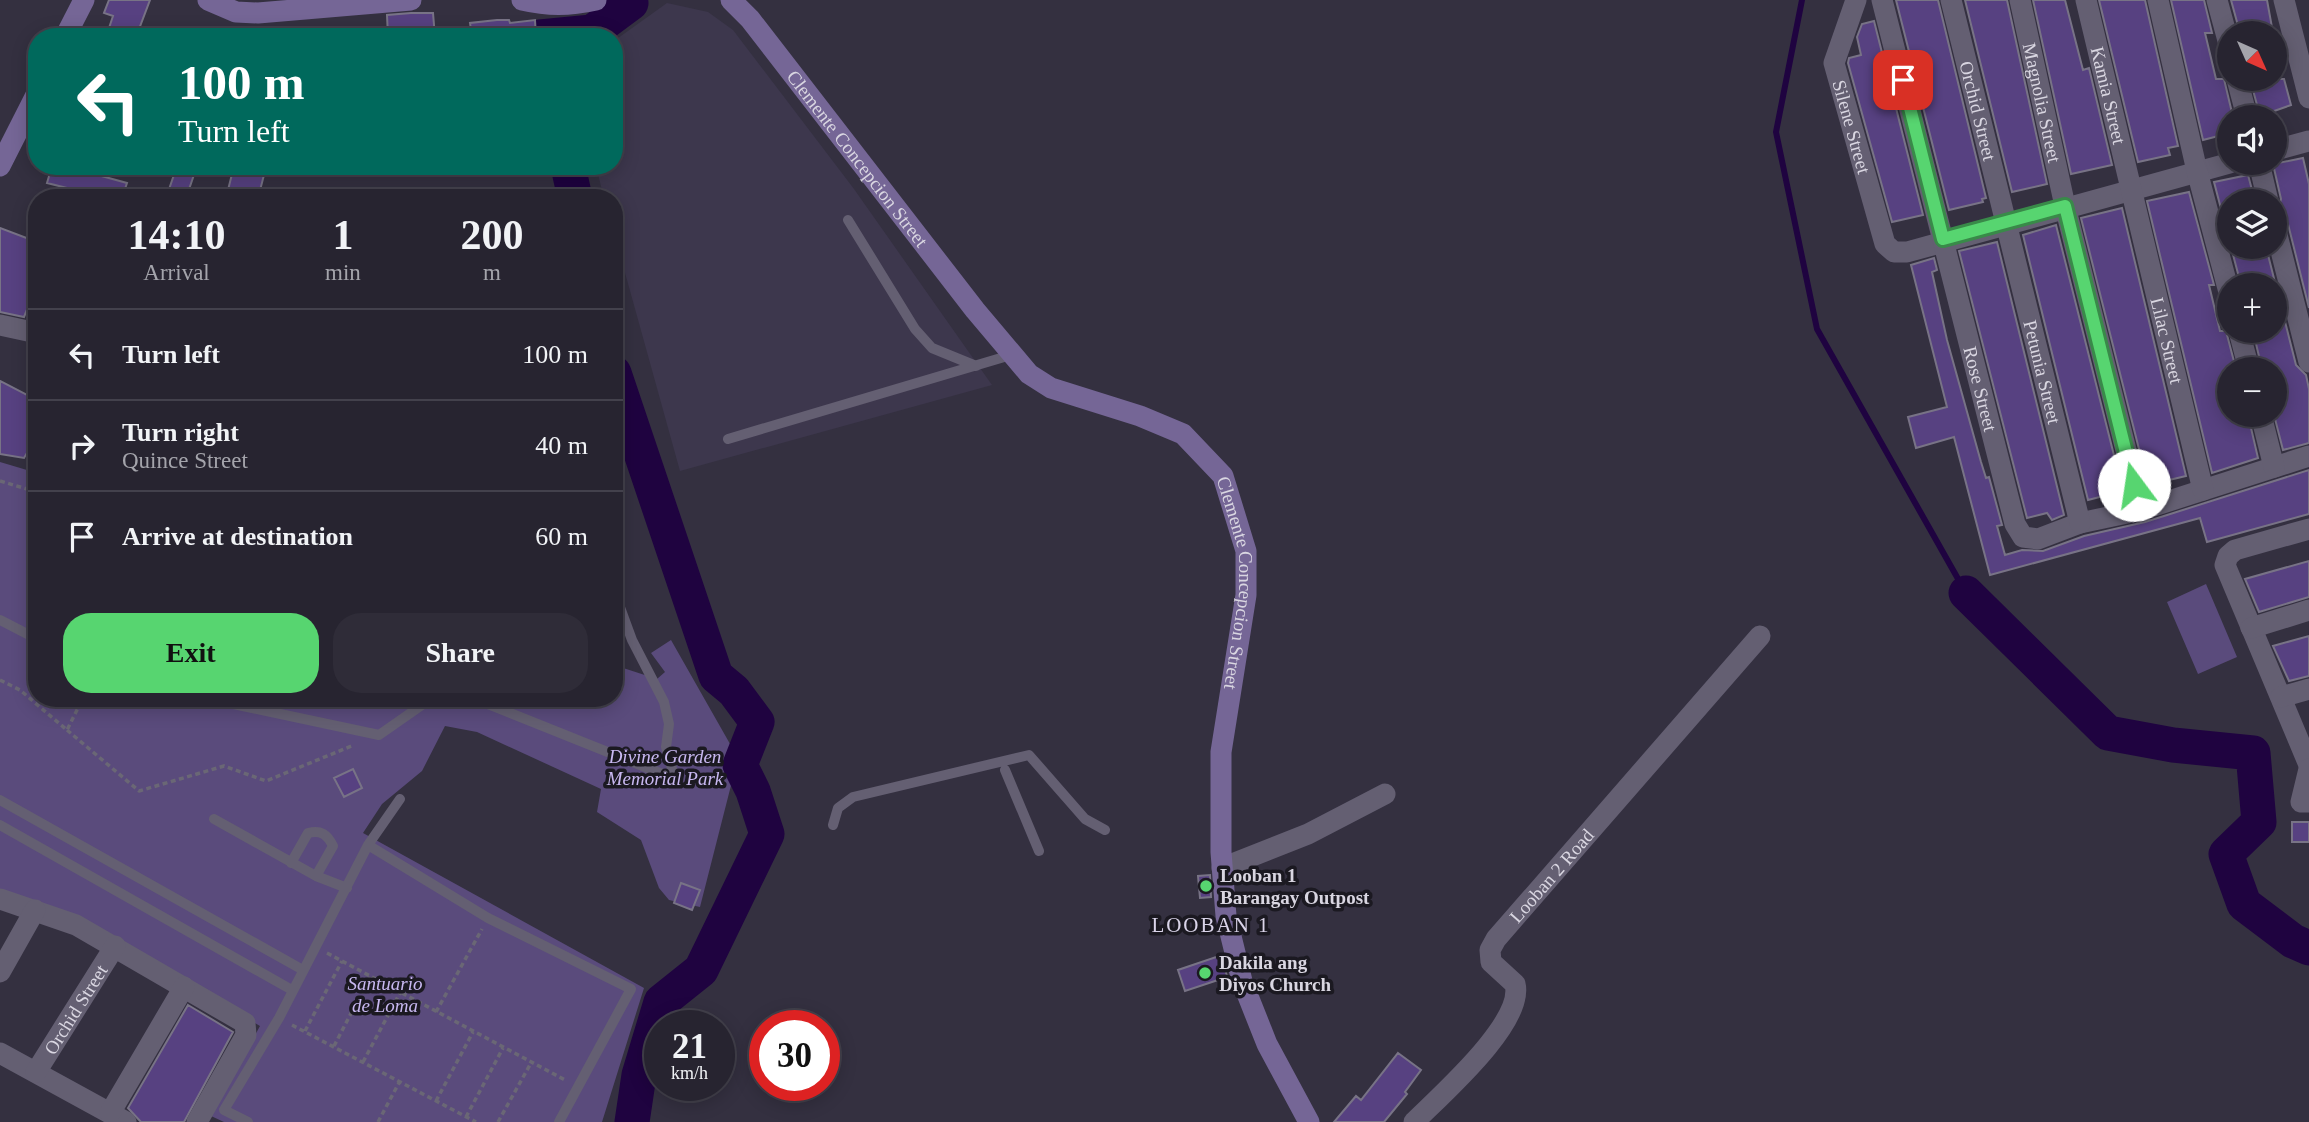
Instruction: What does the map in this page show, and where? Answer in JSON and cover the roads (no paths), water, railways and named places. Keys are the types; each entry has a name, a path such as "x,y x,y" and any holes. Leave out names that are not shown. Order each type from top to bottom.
{"street":[{"path":"70,28 84,0"},
{"path":"208,0 236,12 258,13 411,0"},
{"path":"522,0 572,6 596,0"},
{"name":"Clemente Concepcion Street","path":"731,0 758,29 1010,355 1029,374 1051,388 1140,416 1183,434 1223,476 1246,551 1246,595 1220,752 1222,868 1226,916 1242,981 1267,1044 1309,1122"},
{"name":"Silene Street","path":"1856,0 1834,63 1885,244 1894,252 1907,252 1943,239"},
{"name":"Rose Street","path":"1882,0 2015,524 2023,537 2038,539 2080,523"},
{"name":"Orchid Street","path":"1951,0 2004,223"},
{"name":"Magnolia Street","path":"2020,0 2065,206 2141,510"},
{"name":"Kamia Street","path":"2086,0 2133,188"},
{"path":"2158,0 2197,171 2224,273"},
{"path":"2217,0 2223,21"},
{"path":"2284,0 2309,98"},
{"path":"0,166 28,111"},
{"path":"2287,147 2309,141"},
{"path":"1943,239 2217,166"},
{"name":"Lilac Street","path":"2133,188 2203,490"},
{"name":"Petunia Street","path":"2004,223 2080,523"},
{"path":"2283,259 2309,362"},
{"path":"0,325 28,332"},
{"path":"2264,427 2274,467"},
{"path":"2080,523 2141,510 2309,456"},
{"path":"2309,529 2235,550 2228,556 2225,565 2309,767 2301,803 2309,802"},
{"path":"2251,628 2309,610"},
{"name":"Looban 2 Road","path":"1414,1122 1486,1050 1516,998 1515,984 1491,962 1490,950 1496,939 1760,636"},
{"path":"2280,698 2309,689"},
{"path":"1222,868 1308,834 1385,794"},
{"path":"0,899 76,925 245,1023 246,1035 197,1122"},
{"path":"0,972 35,910"},
{"name":"Orchid Street","path":"36,1072 114,946"},
{"path":"0,1053 118,1117 184,987"}],"lane":[{"path":"848,220 915,329 932,348 976,366"},
{"path":"728,439 1010,355"},
{"path":"495,707 675,779 666,747 669,724 664,702 632,640 623,616"},
{"path":"0,620 28,634"},
{"path":"248,707 379,734 419,707"},
{"path":"832,825 838,808 853,797 1029,755 1085,819 1105,830"},
{"path":"1005,770 1040,851"},
{"path":"248,1122 224,1110 279,1018 368,845 400,799"},
{"path":"0,800 151,882 303,970"},
{"path":"214,819 290,863 347,888"},
{"path":"0,825 292,990"},
{"path":"290,863 308,832 318,831 328,836 333,846 316,876"},
{"path":"368,845 488,918 631,989 559,1122"},
{"path":"140,902 151,882"}],"waterway":[{"path":"1802,0 1776,132 1817,329 1966,593"},
{"path":"597,28 631,3"},
{"path":"570,175 573,189"},
{"path":"623,400 716,676 734,691 757,722 740,765 753,791 767,834 701,970 661,1002 639,1075 632,1122"},
{"path":"1966,593 2108,733 2173,745 2253,753 2259,822 2226,854 2244,904 2293,941 2309,948"}],"place":[{"name":"Looban 1 Barangay Outpost","path":"1206,886"},
{"name":"Dakila ang Diyos Church","path":"1205,973"}],"district":[{"name":"LOOBAN 1","path":"1211,925"}],"park label":[{"name":"Divine Garden Memorial Park","path":"665,767"},
{"name":"Santuario de Loma","path":"385,994"}]}
